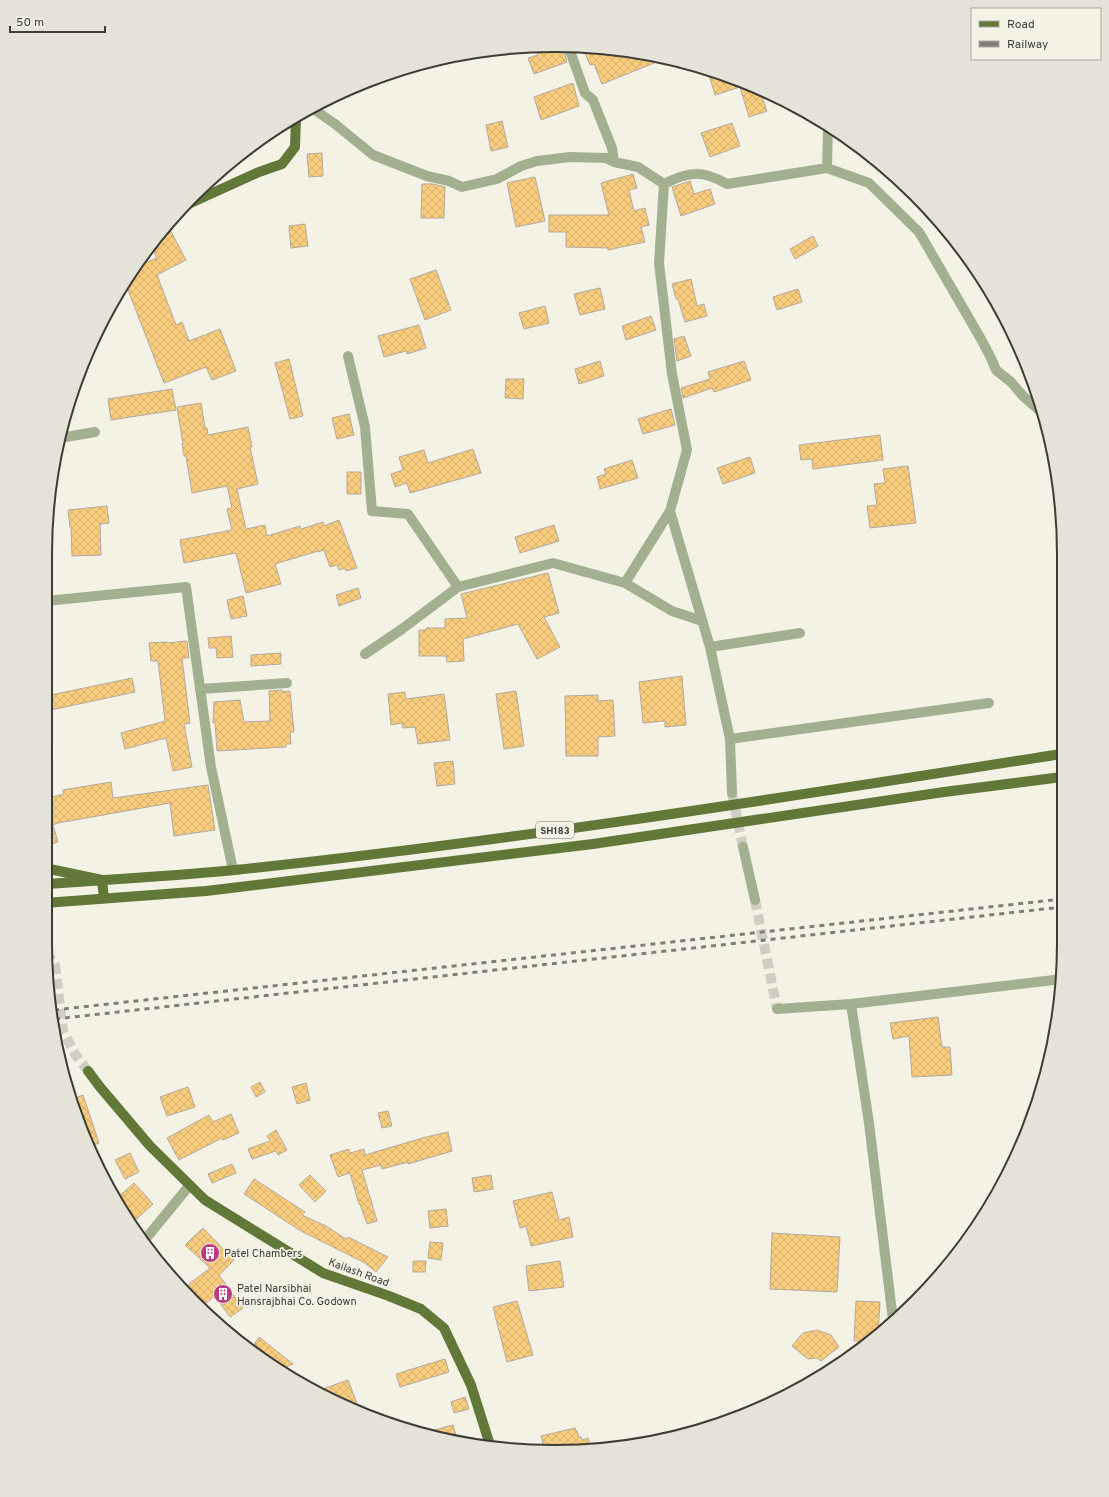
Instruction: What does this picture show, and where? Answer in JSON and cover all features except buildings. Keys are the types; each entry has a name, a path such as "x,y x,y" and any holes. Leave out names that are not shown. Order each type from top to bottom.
{"main road":[{"path":"199,199 259,172 282,164 295,147 296,124"},
{"name":"SH183","path":"52,884 233,870 454,844 734,804 1057,755"},
{"path":"52,902 206,891 585,845 1057,777"},
{"path":"52,869 102,880 104,898"},
{"name":"Kailash Road","path":"88,1071 150,1146 204,1200 323,1273 422,1309 444,1328 471,1385 489,1441"}],"street":[{"path":"571,53 585,93 593,100 612,148 614,162"},
{"path":"317,112 373,155 427,176 449,181 462,187 497,179 521,166 537,161 570,157 606,158 614,162 638,167 664,184"},
{"path":"827,168 828,133"},
{"path":"664,184 673,179 692,173 713,176 727,184 827,168 869,183 919,232 984,345 996,370 1034,406"},
{"path":"625,583 670,511 687,450 672,374 659,263 664,184"},
{"path":"348,356 365,428 372,511 408,514 458,587"},
{"path":"66,437 95,432"},
{"path":"670,511 710,647 730,739 732,793"},
{"path":"365,654 458,587 553,563 625,583 672,611 702,621"},
{"path":"52,600 186,587 211,767 233,870"},
{"path":"710,647 800,633"},
{"path":"200,689 287,683"},
{"path":"730,739 989,703"},
{"path":"743,847 755,900"},
{"path":"777,1009 851,1004 1056,980"},
{"path":"851,1004 869,1123 892,1314"},
{"path":"148,1236 189,1186"}],"tunnel":[{"path":"732,793 743,847"},
{"path":"755,900 777,1009"},
{"path":"53,962 55,965 63,1031 75,1054 88,1071"}],"railway":[{"path":"56,1010 1057,900"},
{"path":"58,1019 1057,908"}],"place":[{"name":"Patel Chambers","path":"210,1253"},
{"name":"Patel Narsibhai Hansrajbhai Co. Godown","path":"223,1294"}]}
